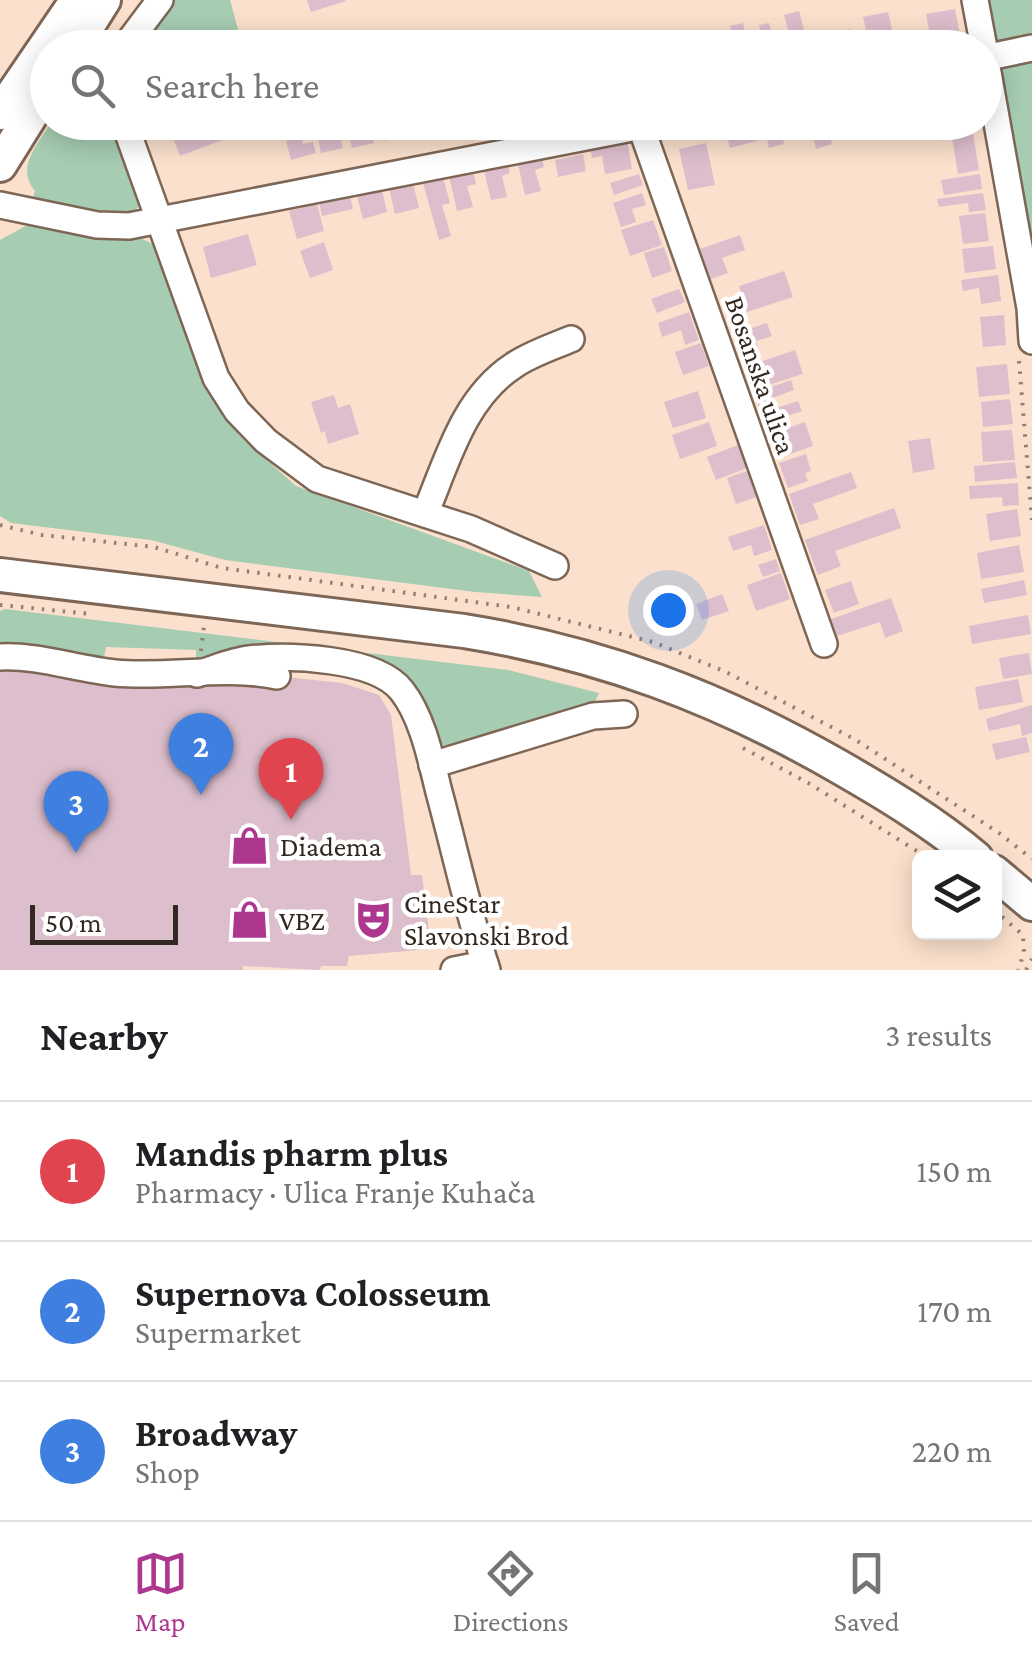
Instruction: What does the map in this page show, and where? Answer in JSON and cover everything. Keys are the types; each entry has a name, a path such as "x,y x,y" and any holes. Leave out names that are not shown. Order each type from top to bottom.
{"main road":[{"path":"57,30 77,0"},
{"path":"85,30 104,0"},
{"path":"0,113 30,69"},
{"path":"0,166 30,117"},
{"path":"0,551 81,571 92,585"},
{"path":"0,575 464,631 535,642 606,661 681,688 803,746 899,802 965,850"},
{"path":"0,594 49,596 92,585"},
{"path":"1002,879 1032,904"}],"street":[{"path":"138,30 160,0"},
{"path":"975,0 981,30"},
{"path":"1002,51 1032,48"},
{"path":"131,140 216,378 238,411 289,461 316,479 471,529 556,566"},
{"path":"0,205 96,226 129,226 576,140"},
{"name":"Bosanska ulica","path":"657,140 824,644"},
{"path":"1000,140 1030,308 1032,341"},
{"path":"425,514 463,422 477,399 513,365 570,339"},
{"path":"0,657 116,673 253,672 277,676"},
{"path":"197,674 244,660 342,663 374,671 402,690 432,765 486,967 454,970"},
{"path":"432,765 593,716 624,714"}],"path":[{"path":"1002,917 1023,935 1024,954 1018,970"},
{"path":"1026,970 1032,959"}],"green space":[{"path":"172,0 230,0 238,30 150,30"},
{"path":"985,0 1032,0 1032,270 1002,98 1002,30 990,30"},
{"path":"40,140 121,140 143,203 128,216 32,202 35,191 27,173"},
{"path":"29,224 103,236 132,234 163,249 188,346 239,435 296,486 529,571 542,597 225,560 151,540 11,523 0,516 0,240"},
{"path":"0,611 508,670 599,693 594,704 450,749 441,744 421,695 407,680 196,661 196,650 106,647 104,657 26,644 0,646"}],"building":[{"path":"307,0 345,0 346,1 311,12"},
{"path":"955,9 959,30 929,30 926,14"},
{"path":"799,11 804,30 788,30 784,15"},
{"path":"888,12 892,30 866,30 863,17"},
{"path":"743,23 744,30 731,30 730,26"},
{"path":"769,23 771,30 760,30 759,25"},
{"path":"174,140 222,140 180,156"},
{"path":"318,140 341,140 343,148 321,153"},
{"path":"350,140 373,140 374,143 352,148"},
{"path":"589,140 627,140 632,169 605,174 602,156 592,158"},
{"path":"728,140 757,140 757,141 730,148"},
{"path":"767,140 783,140 784,144 769,148"},
{"path":"814,140 831,140 832,144 816,149"},
{"path":"952,140 974,140 979,170 958,174"},
{"path":"286,141 313,142 316,153 291,160"},
{"path":"706,143 715,185 688,190 679,149"},
{"path":"541,154 544,167 535,170 541,191 525,195 517,160"},
{"path":"583,154 586,171 558,177 555,160"},
{"path":"507,160 510,173 502,176 507,197 491,200 483,166"},
{"path":"473,171 476,184 467,186 473,207 457,211 449,176"},
{"path":"639,174 643,185 614,195 610,183"},
{"path":"980,174 982,189 944,195 941,180"},
{"path":"443,177 450,203 442,205 451,236 439,240 423,183"},
{"path":"413,183 419,208 395,214 389,188"},
{"path":"382,190 387,212 363,219 357,197"},
{"path":"642,193 646,205 632,209 636,222 621,227 613,203"},
{"path":"983,193 986,210 969,212 968,203 939,207 937,199"},
{"path":"350,196 353,209 322,216 319,203"},
{"path":"317,204 324,231 297,239 289,211"},
{"path":"985,213 989,241 963,244 959,216"},
{"path":"653,220 662,245 630,256 621,230"},
{"path":"248,234 257,265 211,278 203,247"},
{"path":"740,235 745,250 722,258 728,273 711,279 700,249"},
{"path":"324,242 333,270 310,278 300,251"},
{"path":"993,246 996,269 965,273 962,249"},
{"path":"664,247 672,271 652,278 644,253"},
{"path":"784,271 793,297 747,312 739,286"},
{"path":"998,275 1001,301 981,304 979,288 963,291 961,280"},
{"path":"679,289 685,302 657,313 651,299"},
{"path":"689,312 699,340 685,345 681,330 662,337 658,323"},
{"path":"1004,315 1006,345 983,347 980,317"},
{"path":"767,323 772,336 756,341 760,353 741,359 733,334"},
{"path":"701,343 709,366 683,375 675,352"},
{"path":"795,350 803,374 765,386 757,363"},
{"path":"1007,364 1010,394 979,397 976,367"},
{"path":"791,380 794,390 769,399 771,406 760,410 754,393"},
{"path":"698,391 706,418 673,428 664,402"},
{"path":"334,395 338,408 350,404 359,434 328,444 311,402"},
{"path":"1010,399 1013,424 983,427 981,402"},
{"path":"798,401 802,411 776,420 779,428 767,431 761,413"},
{"path":"709,422 717,446 680,459 672,435"},
{"path":"805,422 813,446 776,459 768,435"},
{"path":"1012,430 1015,460 983,462 981,432"},
{"path":"930,438 935,469 913,473 908,441"},
{"path":"738,445 747,468 716,480 707,457"},
{"path":"806,454 811,471 805,473 808,481 788,488 779,463"},
{"path":"1015,462 1017,478 975,482 974,466"},
{"path":"747,471 756,497 736,504 727,478"},
{"path":"851,472 857,488 813,504 819,519 800,525 789,494"},
{"path":"1018,483 1019,505 1003,506 1002,497 970,499 969,486"},
{"path":"894,508 901,528 835,551 841,566 818,575 805,540"},
{"path":"1017,509 1021,536 990,541 986,514"},
{"path":"764,525 772,550 754,556 751,545 733,551 728,537"},
{"path":"1019,545 1024,572 981,579 977,553"},
{"path":"776,559 780,571 763,577 758,565"},
{"path":"781,573 790,599 756,611 747,585"},
{"path":"1024,580 1027,595 984,603 981,589"},
{"path":"851,581 859,604 834,613 825,590"},
{"path":"722,594 729,611 702,620 696,604"},
{"path":"891,598 903,631 885,638 880,622 837,636 831,619"},
{"path":"1028,615 1031,634 972,644 969,626"},
{"path":"1029,653 1032,674 1003,679 999,658"},
{"path":"0,667 277,676 342,683 379,695 391,715 411,875 422,875 431,949 349,956 347,966 321,966 320,970 243,966 243,970 0,970"},
{"path":"1018,679 1023,702 979,710 975,687"},
{"path":"1032,705 1032,733 1022,736 1020,724 989,731 986,719"},
{"path":"1026,737 1030,752 996,760 992,744"}],"place":[{"name":"Supernova Colosseum","path":"201,795"},
{"name":"Mandis pharm plus","path":"291,820"},
{"name":"Diadema","path":"250,846"},
{"name":"Broadway","path":"76,853"},
{"name":"CineStar Slavonski Brod","path":"374,919"},
{"name":"VBZ","path":"249,920"}]}
